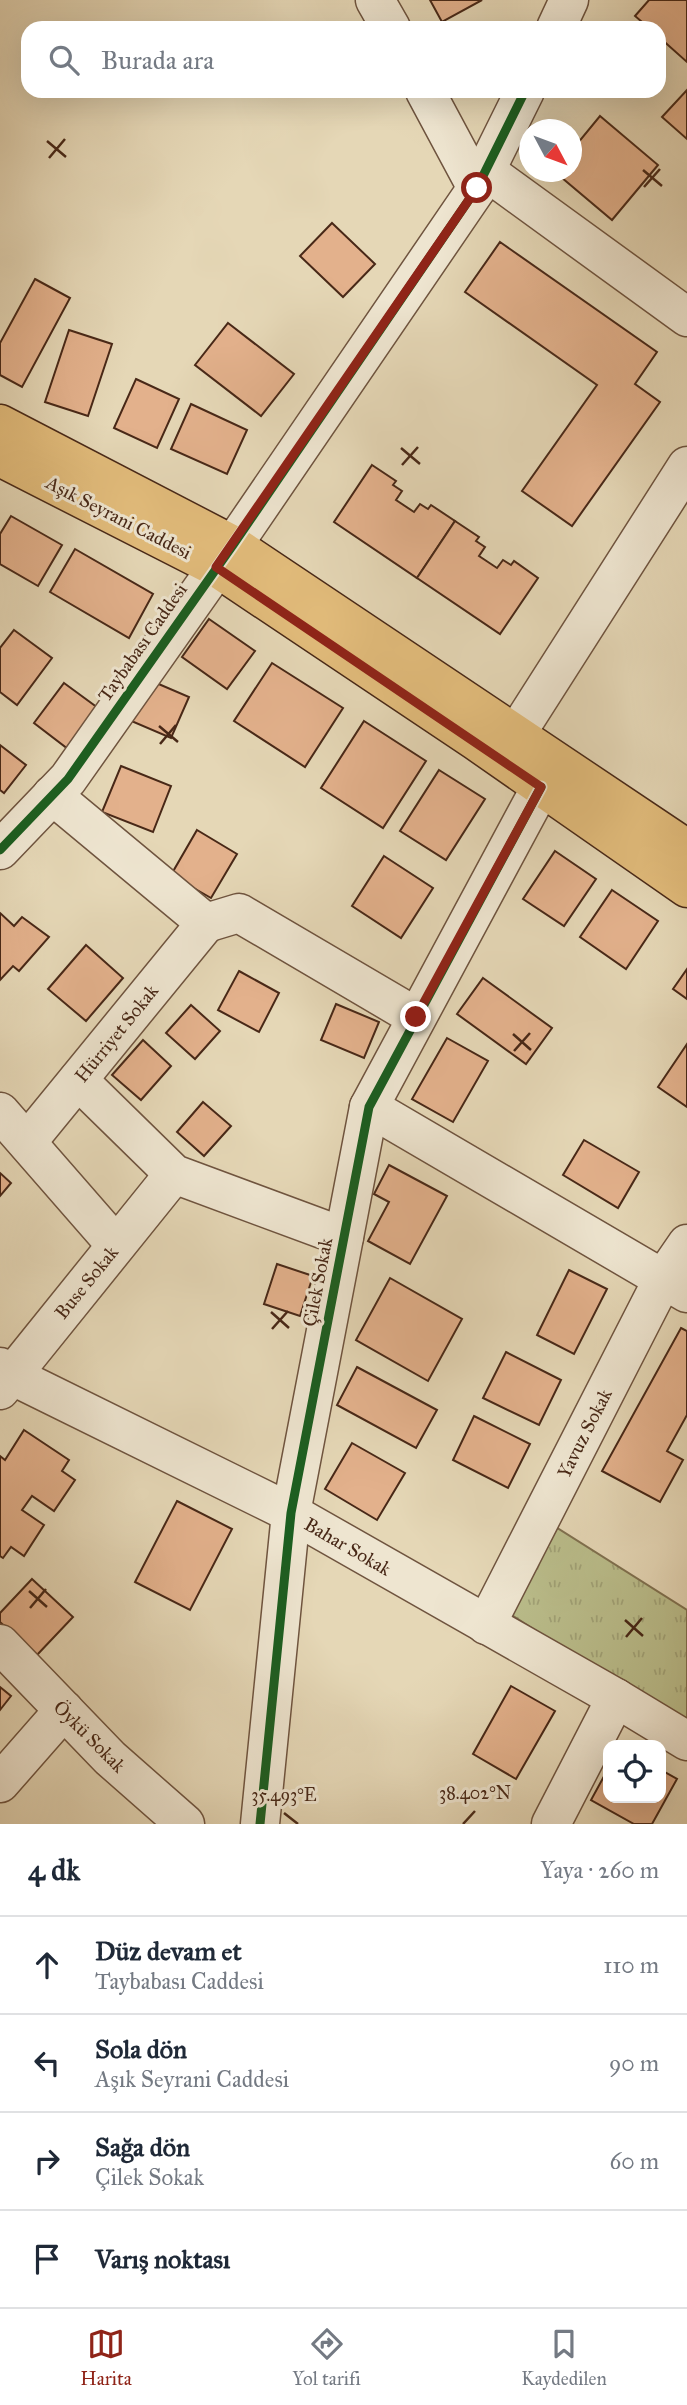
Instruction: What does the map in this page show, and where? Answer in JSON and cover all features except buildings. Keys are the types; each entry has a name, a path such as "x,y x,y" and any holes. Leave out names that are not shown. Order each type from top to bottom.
{"main road":[{"path":"0,424 224,556 516,734 687,849"},
{"name":"Aşık Seyrani Caddesi","path":"0,457 224,556 541,787 687,888"}],"street":[{"path":"375,0 387,21"},
{"path":"559,21 569,0"},
{"path":"430,98 482,179 687,317"},
{"name":"Taybabası Caddesi","path":"0,850 68,779 224,556 482,179 522,98"},
{"path":"516,734 673,519 687,466"},
{"name":"Çilek Sokak","path":"260,1824 291,1513 369,1107 541,787"},
{"path":"52,795 206,923 239,913 416,1017"},
{"name":"Hürriyet Sokak","path":"27,1142 206,923"},
{"path":"78,1080 174,1174 344,1237"},
{"path":"369,1107 675,1286"},
{"path":"0,1112 116,1245"},
{"name":"Buse Sokak","path":"4,1377 174,1174"},
{"name":"Yavuz Sokak","path":"486,1625 675,1286 687,1244"},
{"name":"Bahar Sokak","path":"4,1377 291,1513 617,1698 687,1741"},
{"name":"Öykü Sokak","path":"0,1644 110,1758 186,1824"},
{"path":"551,1824 617,1698"},
{"path":"0,1783 64,1710"}],"green space":[{"path":"532,1512 687,1610 687,1728 490,1601"}],"cycle path":[{"path":"0,850 68,779 233,545 477,188 522,98"},
{"path":"260,1824 291,1513 369,1107 541,787"}],"route":[{"path":"416,1017 541,787 216,567 477,188"}]}
